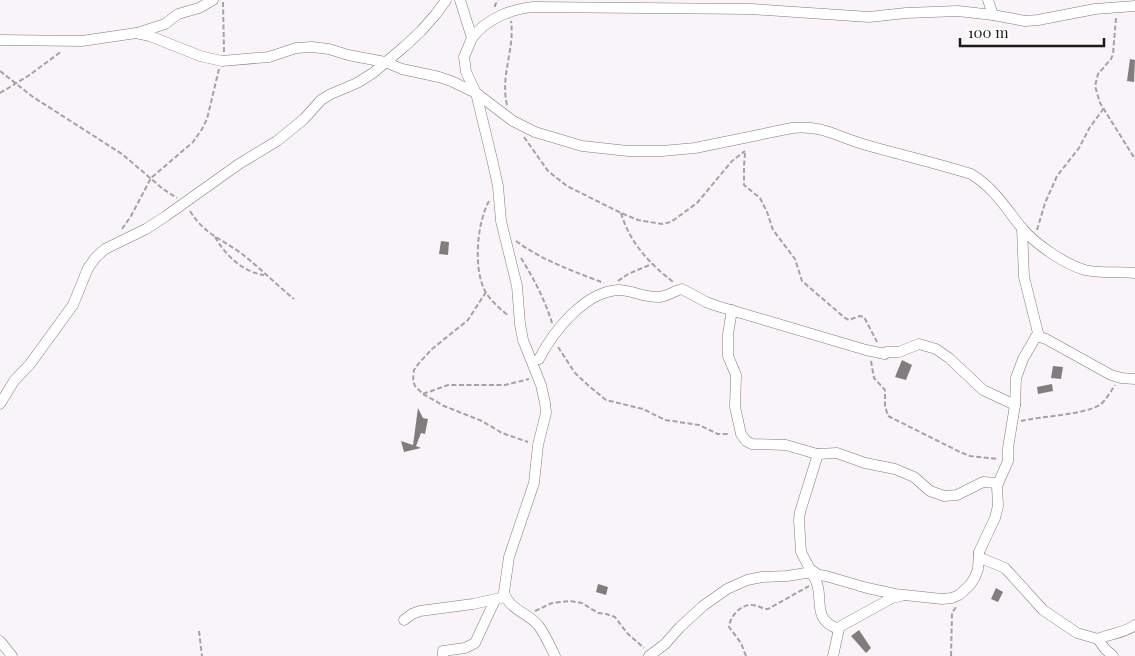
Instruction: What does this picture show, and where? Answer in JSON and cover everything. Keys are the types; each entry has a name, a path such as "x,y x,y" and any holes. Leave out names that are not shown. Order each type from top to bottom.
{"street":[{"path":"0,40 82,41 136,33 165,24 178,14 199,8 213,0"},
{"path":"0,404 14,381 30,364 73,305 88,268 96,257 105,249 146,229 239,164 277,141 304,119 321,100 357,84 386,62 421,31 446,0"},
{"path":"460,0 472,38"},
{"path":"988,0 992,14"},
{"path":"442,656 445,651 465,648 475,643 500,599 505,584 509,557 534,482 538,446 546,413 544,394 523,340 517,286 501,221 496,177 476,92 466,72 464,57 476,32 499,16 518,9 533,7 751,9 869,17 943,11 992,14 1031,21 1095,9 1131,7"},
{"path":"136,33 150,36 200,56 222,62 269,57 296,48 312,46 386,62 402,70 439,77 476,92 511,119 534,132 582,146 628,151 662,151 695,148 780,130 812,127 864,145 971,174 984,182 1000,199 1022,228 1057,256 1084,270 1135,273"},
{"path":"651,655 665,644 680,626 703,606 727,589 747,580 802,573 817,579 853,583 867,588 904,595 942,599 956,597 965,590 975,576 978,568 979,552 995,518 998,506 998,483 1008,461 1015,405 1015,388 1019,370 1022,359 1037,336 1036,324 1024,277 1022,228"},
{"path":"539,359 554,333 581,306 606,293 617,290 657,297 666,296 682,289 706,302 835,342 871,351 885,354 886,352 899,352 916,345 924,345 949,358 983,390 1015,405"},
{"path":"732,310 728,334 728,356 736,375 735,407 741,434 746,441 752,444 786,445 818,454 837,453 865,463 901,470 914,477 930,491 944,496 961,494 983,482 998,483"},
{"path":"1037,336 1046,339 1111,375 1135,379"},
{"path":"818,454 800,512 801,552 817,579 820,611 829,626 839,629"},
{"path":"979,552 979,556 983,560 1005,568 1043,610 1077,633 1098,639 1130,629 1135,625"},
{"path":"833,656 839,629 848,621 892,598 904,595"},
{"path":"404,620 420,611 500,599 530,618 544,633 555,656"},
{"path":"1098,639 1113,656"},
{"path":"0,641 12,656"}],"path":[{"path":"116,243 120,231 131,216 151,178 193,142 207,119 216,77 225,52 224,0"},
{"path":"1131,7 1117,16 1112,56 1100,70 1095,86 1097,95 1104,108 1135,159"},
{"path":"518,9 510,14 512,25 511,45 505,72 506,99 511,119 538,159 554,177 567,186 621,213 652,223 671,222 697,203 732,160 745,151"},
{"path":"0,93 67,49"},
{"path":"0,71 16,82 33,98 122,154 163,189 185,202 196,220 238,263 249,272 265,275"},
{"path":"1034,239 1045,203 1057,176 1079,148 1090,127 1104,108"},
{"path":"748,138 745,151 744,185 760,198 773,230 795,259 802,281 845,318 849,320 864,317 885,354"},
{"path":"490,201 480,227 479,266 481,281 486,292 505,313 520,324"},
{"path":"621,213 638,248 652,264 682,289"},
{"path":"214,237 238,250 294,299"},
{"path":"514,240 557,265 606,284"},
{"path":"520,256 548,309 556,345 563,358 590,387 606,400 643,409 665,420 699,425 721,434 741,434"},
{"path":"617,282 628,274 652,264"},
{"path":"486,292 468,320 432,349 414,370 413,381 423,394 444,406 482,421 502,433 538,446"},
{"path":"871,351 872,373 874,378 886,390 884,406 888,416 970,456 1008,461"},
{"path":"423,394 448,385 505,385 537,377"},
{"path":"1012,423 1098,406 1122,378"},
{"path":"746,656 741,643 729,626 730,618 749,605 768,609 776,606 782,600 817,579"},
{"path":"530,618 530,614 552,603 570,601 582,603 598,613 615,617 626,633 651,655"},
{"path":"951,656 952,614 956,607"},
{"path":"198,631 202,656"}],"building":[{"path":"1130,59 1135,60 1134,82 1127,81"},
{"path":"441,241 449,242 448,255 439,254"},
{"path":"902,360 912,365 906,380 895,377"},
{"path":"1053,366 1063,367 1061,379 1051,378"},
{"path":"1052,384 1053,391 1038,394 1037,387"},
{"path":"418,408 423,418 428,419 425,434 421,433 416,446 421,448 404,452 401,441 413,445"},
{"path":"598,584 608,587 606,595 596,592"},
{"path":"996,588 1003,592 998,602 991,599"},
{"path":"859,630 871,648 866,653 851,636"}]}
